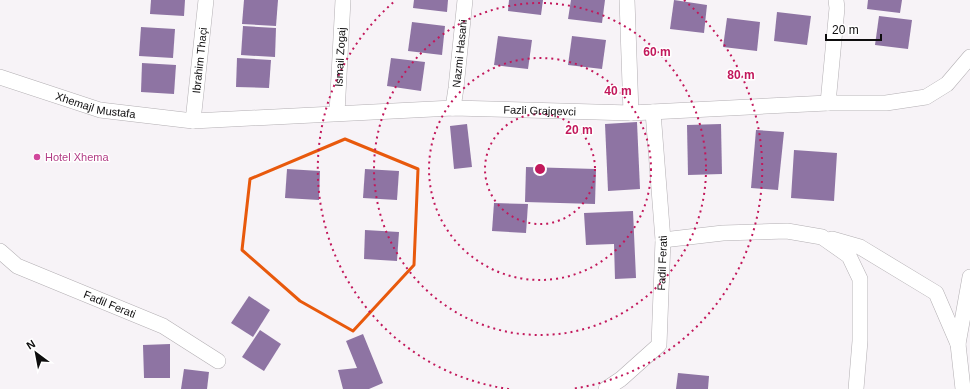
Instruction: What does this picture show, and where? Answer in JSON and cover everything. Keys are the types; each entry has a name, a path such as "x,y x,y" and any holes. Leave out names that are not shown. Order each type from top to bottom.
{"street":[{"name":"Ibrahim Thaçi","path":"193,122 206,0"},
{"name":"Ismail Zogaj","path":"338,113 342,0"},
{"name":"Nazmi Hasani","path":"453,108 465,0"},
{"path":"627,0 632,113"},
{"path":"828,104 837,8 836,0"},
{"name":"Fazli Grajqevci","path":"193,122 453,108 632,113 828,104 886,103 926,97 948,84 970,57"},
{"name":"Xhemajl Mustafa","path":"1,83 100,110 193,122"},
{"name":"Fadil Ferati","path":"606,389 621,379 659,344 663,240 653,112"},
{"path":"663,240 724,233 787,231 822,237 860,247 936,293 958,344"},
{"path":"822,237 849,256 860,279 860,341 856,389"},
{"name":"Fadil Ferati","path":"0,251 17,266 163,326 218,361"},
{"path":"963,389 958,344 970,278"}],"highlighted area":[{"path":"345,139 418,169 414,265 353,331 300,301 242,250 250,179"}],"building":[{"path":"151,0 185,0 184,16 150,14"},
{"path":"244,0 278,0 276,26 242,24"},
{"path":"414,0 448,0 447,12 413,8"},
{"path":"509,0 543,0 541,15 508,11"},
{"path":"571,0 605,0 602,23 568,19"},
{"path":"674,0 707,5 704,33 670,29"},
{"path":"868,0 902,0 900,13 867,9"},
{"path":"777,12 811,16 807,45 774,41"},
{"path":"879,16 912,20 908,49 875,45"},
{"path":"727,18 760,22 757,51 723,47"},
{"path":"412,22 445,26 442,55 408,51"},
{"path":"243,26 276,28 275,57 241,55"},
{"path":"141,27 175,29 173,58 139,56"},
{"path":"498,36 532,40 528,69 494,65"},
{"path":"572,36 606,40 602,69 568,65"},
{"path":"237,58 271,60 269,88 236,87"},
{"path":"391,58 425,62 421,91 387,86"},
{"path":"142,63 176,65 174,94 141,92"},
{"path":"637,122 640,189 608,191 605,124"},
{"path":"467,124 472,167 454,169 450,126"},
{"path":"721,124 722,174 688,175 687,125"},
{"path":"756,130 784,132 778,190 751,188"},
{"path":"794,150 837,153 834,201 791,198"},
{"path":"526,167 596,169 595,204 525,202"},
{"path":"287,169 320,171 319,200 285,198"},
{"path":"365,169 399,171 397,200 363,198"},
{"path":"494,203 528,204 526,233 492,231"},
{"path":"633,211 636,278 615,279 614,244 586,245 584,213"},
{"path":"365,230 399,232 397,261 364,259"},
{"path":"249,296 270,310 253,337 231,323"},
{"path":"260,330 281,344 264,371 242,357"},
{"path":"363,334 383,383 369,389 343,389 338,370 357,368 346,341"},
{"path":"170,344 170,378 144,378 143,345"},
{"path":"184,369 209,372 207,389 181,389"},
{"path":"678,373 709,376 708,389 676,389"}],"place":[{"name":"Hotel Xhema","path":"37,157"}]}
